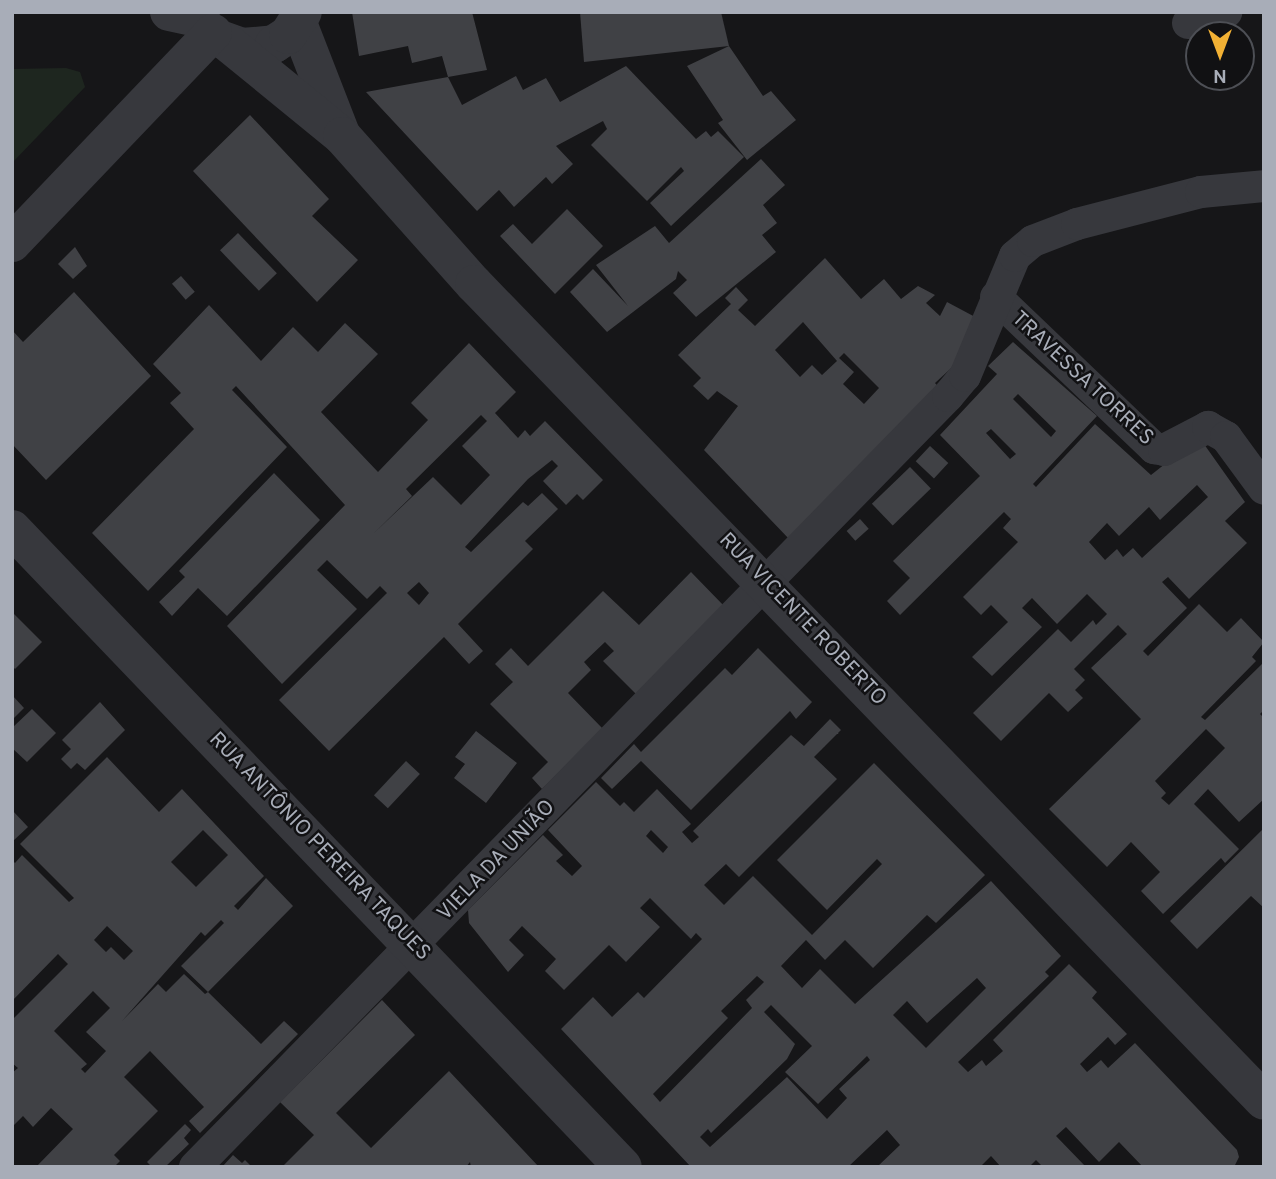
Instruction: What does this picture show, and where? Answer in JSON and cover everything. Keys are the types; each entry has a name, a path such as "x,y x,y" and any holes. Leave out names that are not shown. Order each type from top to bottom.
{"street":[{"name":"RUA VICENTE ROBERTO","path":"202,24 242,47 274,44 301,18 342,136"},
{"name":"RUA VICENTE ROBERTO","path":"202,24 342,136 474,284 766,582 1264,1101"},
{"path":"12,243 202,24"},
{"name":"RUA ANTÔNIO PEREIRA TAQUES","path":"12,529 623,1167"}],"lane":[{"path":"1195,21 1226,12"},
{"name":"VIELA DA UNIÃO","path":"195,1167 415,947 959,383 1007,267 1033,241 1077,224 1201,192 1264,186"},
{"name":"TRAVESSA TORRES","path":"996,297 1154,448 1164,450 1208,427 1226,437 1264,489"}],"shaded area":[{"path":"66,68 80,72 85,87 12,163 12,69"}],"building":[{"path":"352,12 472,12 487,70 448,77 442,56 412,63 408,46 359,56"},
{"path":"580,12 721,12 729,46 584,62"},
{"path":"729,46 763,96 771,91 796,120 747,160 718,123 723,120 687,66"},
{"path":"626,66 696,139 706,131 711,137 718,131 744,157 671,226 650,203 684,171 681,167 647,201 591,145 607,129 603,121 556,146 573,164 552,184 546,177 514,207 499,190 477,211 366,92 448,77 462,105 516,76 523,90 546,78 560,102"},
{"path":"250,115 329,199 312,216 358,260 317,302 193,171"},
{"path":"761,159 785,185 763,205 777,223 762,235 776,252 696,317 673,293 687,280 678,271 676,279 607,332 570,292 593,269 628,306 596,265 655,226 669,243"},
{"path":"567,209 603,246 555,294 500,236 513,224 532,244"},
{"path":"238,233 277,273 259,291 220,250"},
{"path":"75,247 87,266 73,279 58,264"},
{"path":"825,258 861,299 884,279 901,299 918,286 935,295 926,303 940,316 947,302 977,318 959,361 935,383 940,389 790,540 704,450 738,406 717,391 708,400 693,386 701,378 678,355 731,304 725,298 736,287 748,300 738,310 755,326","holes":["803,322 837,361 822,375 812,365 800,377 775,350","844,353 879,388 864,404 843,384 854,372 839,358"]},
{"path":"181,276 195,292 186,300 172,284"},
{"path":"74,292 151,376 46,480 12,444 12,330 23,342"},
{"path":"209,305 261,361 293,327 318,352 345,323 378,354 321,412 378,472 428,420 411,403 469,343 516,392 495,413 518,438 525,430 530,436 545,421 603,480 583,500 577,494 566,505 543,481 558,466 552,460 528,479 465,547 471,552 523,502 528,506 542,493 558,509 525,541 533,549 458,624 483,651 469,664 444,637 329,751 279,700 387,593 380,586 367,599 327,560 317,570 357,609 282,684 227,626 345,505 236,386 232,390 287,447 148,591 92,533 194,429 170,403 181,393 153,364","holes":["481,415 487,421 462,446 490,475 461,505 433,477 373,534 412,496 406,489","419,582 429,593 419,605 407,593"]},
{"path":"1013,342 1097,416 1033,484 1036,487 1095,424 1151,475 1199,437 1245,502 1225,521 1247,543 1189,599 1168,577 1162,582 1187,608 1143,651 1148,656 1199,604 1227,632 1241,618 1264,642 1252,657 1256,661 1201,717 1205,720 1264,662 1264,710 1260,714 1264,718 1264,799 1239,822 1208,789 1194,804 1239,849 1225,863 1221,858 1163,914 1141,891 1160,872 1131,842 1107,867 1049,809 1141,719 1091,668 1127,634 1118,625 1074,669 1085,680 1075,690 1083,698 1068,712 1049,693 1001,741 973,713 1058,629 1071,642 1093,620 1096,625 1107,614 1087,594 1057,624 1032,598 1022,608 1042,627 992,676 972,657 1008,622 991,605 981,615 963,597 1018,542 1003,528 1011,519 1004,512 900,615 887,601 910,578 893,561 980,476 940,435 997,374 988,366","holes":["1018,394 1056,431 1051,437 1013,399","991,429 1016,454 1010,459 986,433","1197,485 1208,497 1142,558 1133,548 1123,557 1117,549 1105,560 1089,542 1107,523 1119,536 1149,507 1160,520","1206,729 1225,748 1169,805 1161,798 1166,793 1155,781"]},
{"path":"930,446 948,463 934,478 916,461"},
{"path":"910,467 931,489 893,525 872,504"},
{"path":"274,473 320,520 227,616 198,588 172,616 159,602 185,577 179,571"},
{"path":"860,519 869,529 855,541 847,531"},
{"path":"691,572 725,607 637,695 603,661 614,651 605,642 584,662 591,670 568,693 603,729 542,789 532,778 548,762 490,704 513,682 495,664 511,648 528,666 603,591 639,625"},
{"path":"12,612 42,642 15,669 12,666"},
{"path":"758,648 812,702 796,719 790,711 691,810 641,761 612,789 601,778 634,744 641,752 725,668 732,675"},
{"path":"12,695 24,708 12,720"},
{"path":"100,702 125,730 85,770 77,763 71,769 61,759 71,749 62,740"},
{"path":"32,709 56,733 27,762 12,748 12,728"},
{"path":"830,719 841,730 814,757 837,779 739,877 726,864 704,885 724,905 753,876 812,935 882,864 877,859 827,910 777,860 874,763 985,875 936,923 927,915 873,968 845,940 825,960 806,940 781,966 802,988 820,969 855,1004 991,881 1061,956 1045,972 1049,976 958,1062 968,1072 982,1060 986,1066 1003,1051 993,1040 1069,964 1097,992 1092,998 1127,1034 1115,1045 1108,1037 1080,1064 1087,1072 1101,1060 1108,1068 1135,1043 1237,1150 1239,1157 1234,1167 1143,1167 1119,1142 1099,1162 1066,1127 1056,1136 1086,1167 1043,1167 1036,1160 1029,1167 1001,1167 991,1156 980,1167 877,1167 900,1145 887,1130 848,1167 691,1167 561,1029 593,997 612,1017 638,992 644,998 702,939 696,933 691,939 650,898 640,908 660,927 626,962 609,945 564,990 545,971 556,959 522,926 509,940 524,955 508,972 469,923 468,910 543,835 563,855 556,861 572,876 582,866 548,830 596,782 620,806 624,802 634,812 657,789 691,824 682,832 692,843 699,837 693,831 791,735 804,746","holes":["651,830 668,847 663,853 646,836","757,976 764,982 746,1000 752,1008 660,1102 653,1094 728,1018 721,1011","977,978 986,988 926,1048 893,1015 907,1001 927,1023","771,1005 812,1046 785,1072 818,1104 867,1056 870,1060 839,1089 847,1098 827,1119 787,1077 710,1147 700,1137 708,1129 711,1133 787,1059 795,1044 764,1012"]},
{"path":"476,731 517,763 486,803 454,778 465,764 455,757"},
{"path":"107,757 159,812 182,789 264,876 234,906 238,910 266,878 293,906 208,992 261,1044 284,1021 298,1034 200,1133 189,1121 204,1107 150,1051 124,1077 158,1111 114,1155 120,1161 114,1167 36,1167 73,1129 51,1108 33,1127 23,1116 12,1127 12,1073 18,1068 12,1063 12,1020 68,964 58,954 12,1001 12,860 15,863 22,855 69,902 74,898 20,844","holes":["203,830 228,855 196,887 171,862","221,920 224,923 181,966 208,992 205,994 184,974 166,992 158,984 122,1021 201,932 205,936","107,926 133,951 124,960 111,947 106,952 94,940","93,991 110,1008 86,1032 106,1051 85,1073 81,1069 87,1064 54,1031"]},
{"path":"406,761 420,774 388,808 374,795"},
{"path":"12,810 28,827 12,842"},
{"path":"1264,828 1264,908 1251,896 1197,949 1170,921"},
{"path":"382,1000 415,1035 336,1113 371,1148 449,1071 539,1167 471,1167 470,1162 466,1167 282,1167 314,1135 280,1102"},
{"path":"185,1124 191,1130 184,1138 189,1144 165,1167 152,1167 147,1162"},
{"path":"233,1155 242,1163 245,1160 252,1167 222,1167"}]}
